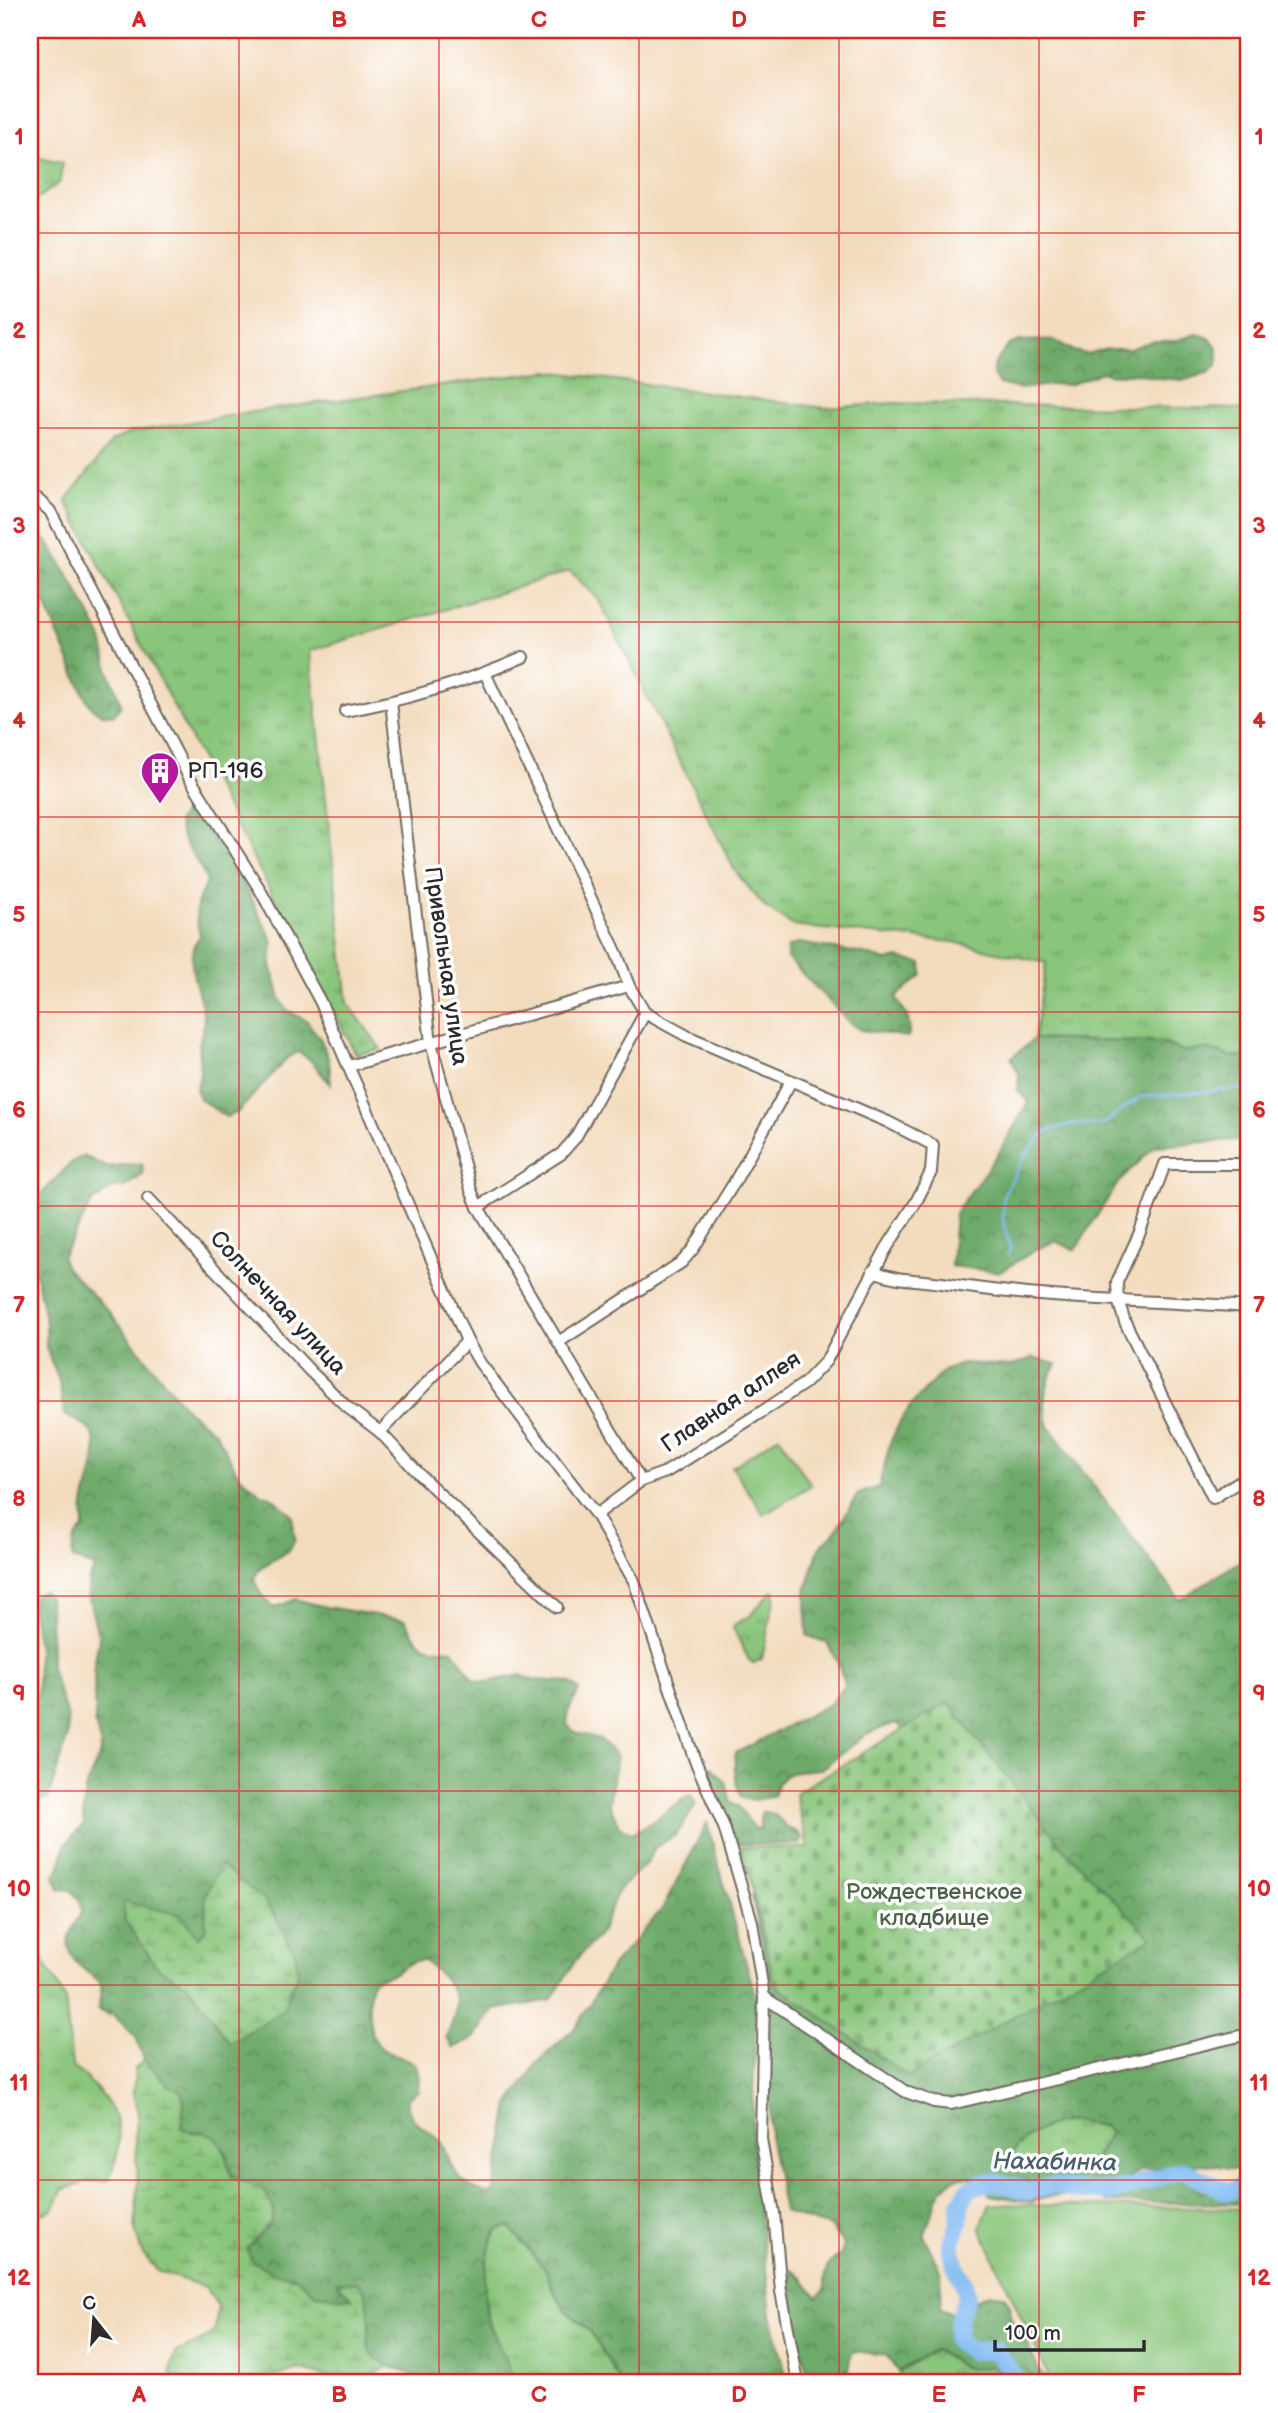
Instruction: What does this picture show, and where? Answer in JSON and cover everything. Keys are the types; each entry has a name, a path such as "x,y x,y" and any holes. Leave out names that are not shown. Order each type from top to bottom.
{"street":[{"path":"30,496 50,511 59,526 189,778 259,888 295,952 349,1066 467,1341 486,1372 596,1515 634,1580 694,1758 724,1827 752,1922 764,1997 761,2139 774,2213 781,2291 798,2383"},
{"path":"345,711 391,702 485,673 523,657"},
{"path":"485,673 617,954 629,986 645,1013 687,1035 791,1081 734,1184 682,1262 560,1341"},
{"name":"Привольная улица","path":"391,702 431,1043 471,1190 478,1207 641,1481"},
{"path":"349,1066 629,986"},
{"path":"478,1207 561,1154 575,1138 645,1013"},
{"name":"Главная аллея","path":"596,1515 641,1481 666,1472 805,1383 826,1361 873,1271 916,1202 931,1172 933,1145 888,1122 791,1081"},
{"path":"1248,1164 1165,1164 1140,1232 1117,1282 1118,1300 1125,1322 1213,1498 1248,1476"},
{"name":"Солнечная улица","path":"148,1198 310,1371 347,1407 380,1432 421,1476 557,1607"},
{"path":"873,1271 895,1279 1032,1294 1248,1307"},
{"path":"380,1432 467,1341"},
{"path":"764,1997 906,2092 934,2102 951,2104 1248,2034"}],"green space":[{"path":"39,158 62,163 60,182 30,204 30,161"},
{"path":"1196,334 1212,340 1215,344 1218,353 1217,365 1209,372 1185,380 1137,373 1113,375 1102,372 1069,385 1021,389 999,384 993,374 995,363 1009,345 1020,341 1054,340 1086,354 1107,349 1130,349 1152,341 1175,341"},
{"path":"548,371 825,408 893,403 1248,409 1248,1056 1229,1056 1207,1049 1184,1051 1161,1043 1034,1039 1046,963 953,942 794,926 765,907 735,871 598,599 570,571 310,651 348,1003 381,1049 356,1054 66,501 112,441 131,432 252,412"},
{"path":"32,537 43,538 55,553 101,637 108,669 121,705 114,715 97,712 86,699 39,591 38,568 30,550"},
{"path":"184,812 196,816 235,866 273,942 271,965 280,999 286,1009 307,1021 321,1040 329,1061 331,1084 308,1058 298,1052 288,1057 237,1113 226,1117 200,1099 196,1089 200,1077 199,1046 204,1019 192,955 200,936 198,902 207,883 180,830 178,821"},
{"path":"799,943 864,954 887,961 898,958 921,963 922,975 896,997 908,1020 908,1037 861,1030 851,1024 787,958 788,947"},
{"path":"1034,1039 1161,1043 1184,1051 1207,1049 1229,1056 1248,1056 1248,1139 1155,1146 1118,1183 1075,1250 1055,1241 1000,1272 951,1266 955,1213 1000,1151 1029,1101 1018,1091 1019,1074 1011,1058"},
{"path":"83,1156 106,1167 142,1163 143,1175 123,1187 113,1188 93,1201 62,1257 66,1268 108,1311 187,1410 216,1433 239,1475 260,1493 273,1498 292,1515 295,1539 290,1550 260,1568 254,1578 267,1601 274,1608 296,1599 320,1606 405,1620 423,1645 453,1650 474,1680 486,1682 521,1675 533,1680 570,1682 579,1690 568,1712 567,1725 576,1733 600,1739 617,1756 609,1804 619,1826 631,1833 691,1795 696,1805 676,1835 656,1847 644,1866 618,1890 600,1934 576,1960 551,2000 494,2010 474,2038 453,2048 446,2038 455,2012 454,1994 443,1978 424,1960 413,1961 394,1973 372,1981 369,1997 370,2025 380,2047 413,2062 417,2068 418,2091 408,2098 410,2115 442,2143 451,2166 465,2183 493,2194 509,2105 538,2062 575,2028 613,1965 663,1908 707,1823 756,1998 752,2141 771,2315 788,2383 622,2383 590,2332 565,2309 552,2288 546,2270 509,2226 497,2230 490,2248 485,2301 491,2328 516,2383 419,2383 403,2370 383,2365 369,2351 369,2314 360,2283 337,2282 353,2299 315,2294 297,2278 273,2273 251,2260 247,2248 271,2222 236,2181 227,2162 226,2152 202,2131 191,2133 181,2127 184,2103 144,2060 136,2037 109,2011 109,2016 98,2010 102,1987 77,1963 69,1950 69,1937 82,1911 79,1899 71,1890 60,1889 54,1877 60,1867 66,1844 83,1825 85,1789 99,1757 101,1745 95,1723 94,1664 99,1640 88,1594 88,1582 95,1567 73,1559 72,1554 74,1542 84,1528 84,1506 95,1448 91,1432 64,1415 59,1381 46,1348 46,1324 37,1279 30,1265 30,1206 72,1162","holes":["205,1896 231,2042 123,1902 180,1915 199,1938 206,1928"]},
{"path":"1032,1358 1056,1364 1045,1395 1049,1427 1180,1600 1248,1556 1248,2167 1236,2169 1205,2164 1141,2170 1122,2181 1084,2195 1052,2196 1031,2202 990,2195 985,2186 995,2182 963,2177 952,2180 944,2186 939,2195 924,2236 941,2273 940,2309 955,2315 982,2296 1004,2295 1010,2305 1011,2318 1049,2383 1000,2383 1001,2375 994,2366 970,2369 959,2366 934,2350 898,2372 886,2355 854,2351 847,2373 840,2380 808,2383 792,2296 791,2269 818,2297 825,2289 827,2269 832,2261 841,2255 844,2244 830,2227 784,2212 770,2140 770,1985 752,1897 755,1883 795,1871 906,1732 898,1724 866,1734 821,1769 786,1775 778,1783 774,1795 758,1800 741,1798 736,1776 736,1753 830,1704 845,1685 838,1663 827,1643 807,1635 806,1591 819,1548 835,1532 858,1494 879,1487 890,1443 912,1404 943,1371 964,1363 1011,1366","holes":["1073,2121 1103,2126 1110,2133 1093,2161 1085,2167 1052,2163 1028,2169 1012,2154 1030,2135 1056,2124"]},
{"path":"779,1436 811,1485 764,1515 732,1467"},
{"path":"43,1591 49,1598 51,1669 68,1718 67,1738 48,1799 37,1801 30,1791 30,1708 37,1693 38,1648 31,1605 34,1595"},
{"path":"774,1591 775,1600 762,1659 753,1663 733,1628 735,1624 750,1616"},
{"name":"Рождественское кладбище","path":"948,1703 1064,1849 1152,1938 908,2076 775,1985 740,1847 808,1848 795,1793"},
{"path":"712,1767 727,1784 730,1801 739,1807 755,1829 760,1829 762,1812 772,1814 799,1834 802,1839 800,1844 739,1844 732,1836 707,1769"},
{"path":"221,1865 267,1903 295,1952 298,1973 282,2011 230,2043 188,1985 158,1968 125,1921 123,1901 180,1915 199,1938 206,1928 205,1896"},
{"path":"30,1936 65,1999 72,2066 99,2091 108,2104 115,2117 118,2146 108,2181 84,2182 62,2190 53,2210 30,2218"},
{"path":"144,2060 169,2086 181,2091 184,2103 181,2127 191,2133 202,2132 217,2138 232,2177 264,2190 274,2210 271,2222 247,2248 251,2260 273,2273 297,2278 315,2294 352,2299 337,2282 360,2283 368,2306 369,2350 379,2361 389,2366 368,2378 348,2383 299,2369 256,2383 181,2383 170,2374 176,2352 198,2343 215,2331 218,2307 206,2287 159,2272 142,2253 135,2229 138,2182 135,2137 138,2114 133,2093 135,2069"},
{"path":"1073,2121 1103,2126 1110,2133 1093,2161 1085,2168 1052,2163 1028,2169 1012,2154 1038,2130"},
{"path":"1187,2179 1201,2191 1233,2192 1248,2187 1248,2204 1106,2202 1145,2187"},
{"path":"990,2204 1248,2209 1248,2383 1052,2383 980,2228"},
{"path":"509,2226 546,2270 552,2288 565,2309 590,2332 622,2383 516,2383 491,2328 485,2301 490,2248 497,2230"},
{"path":"934,2350 967,2367 994,2366 1001,2375 1000,2383 906,2383 898,2372"}],"waterway":[{"path":"1009,1254 1010,1247 1003,1222 1003,1196 1026,1154 1046,1131 1073,1124 1102,1125 1140,1097 1248,1088"},
{"name":"Нахабинка","path":"1020,2383 995,2350 971,2351 956,2340 959,2317 967,2295 955,2265 951,2244 959,2224 960,2204 969,2189 996,2182 1028,2191 1053,2186 1080,2191 1112,2192 1183,2170 1228,2192 1248,2184"}],"place":[{"name":"РП-196","path":"160,805"}]}
